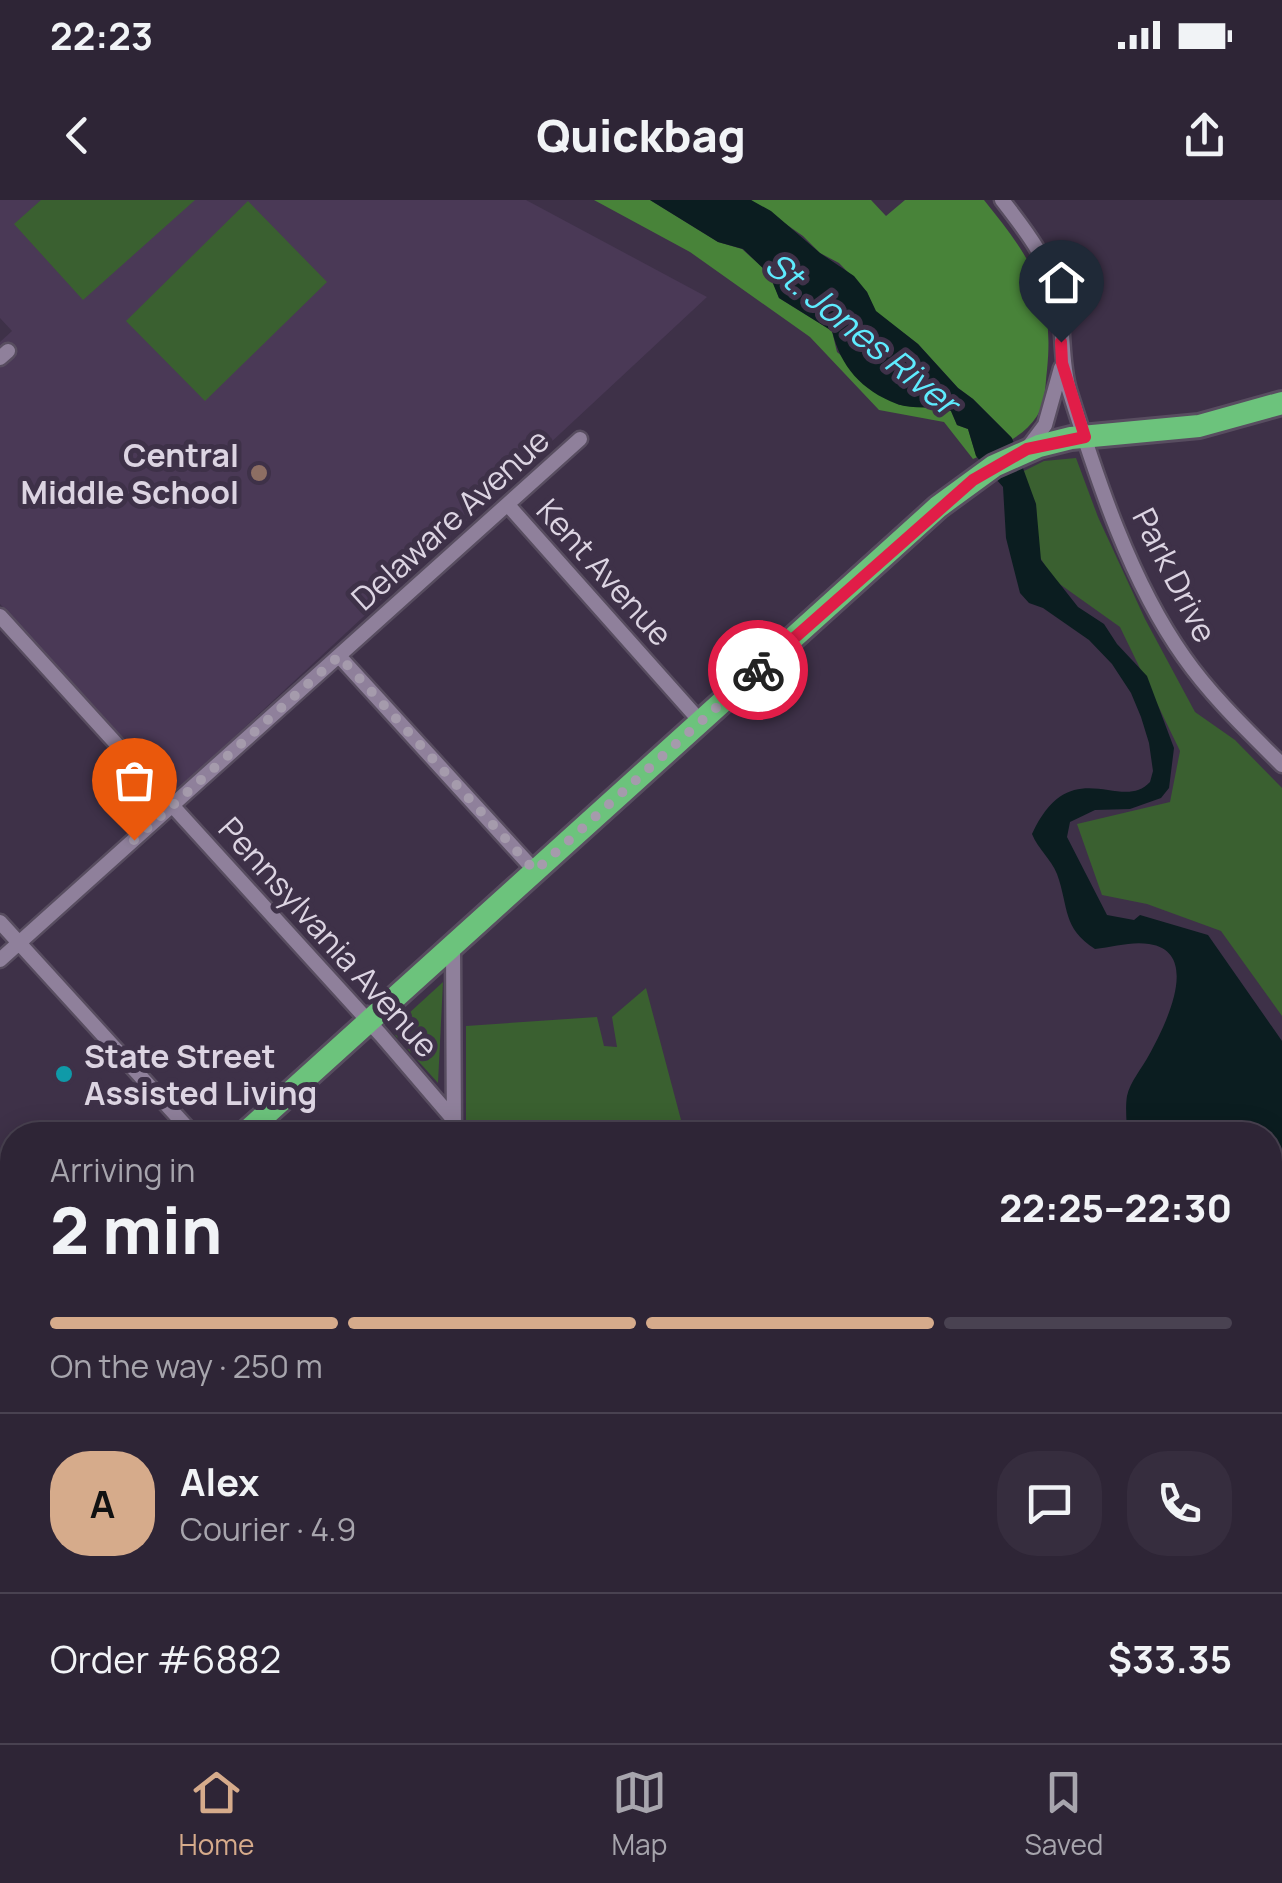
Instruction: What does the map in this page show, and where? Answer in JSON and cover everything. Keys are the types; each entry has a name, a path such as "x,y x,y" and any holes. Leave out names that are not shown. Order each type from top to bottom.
{"highway":[{"path":"257,1122 973,480 1027,449 1085,437 1199,426 1282,403"}],"street":[{"path":"1002,200 1037,246 1055,287 1060,318 1062,363 1045,424 1027,449"},
{"name":"Park Drive","path":"1062,363 1085,437 1136,571 1168,633 1210,691 1282,765"},
{"name":"Delaware Avenue","path":"0,960 580,439"},
{"name":"Kent Avenue","path":"508,506 700,721"},
{"name":"Pennsylvania Avenue","path":"0,616 369,1022 449,1122"},
{"path":"339,656 535,871"},
{"path":"0,922 182,1122"},
{"path":"453,946 453,1122"}],"shaded area":[{"name":"Central Middle School","path":"0,200 526,200 707,297 174,793 0,604 0,342 12,331 0,318"}],"green space":[{"path":"41,200 195,200 83,300 14,224"},
{"path":"594,200 650,200 718,242 742,249 770,274 779,298 832,331 837,352 899,405 937,406 951,411 957,425 968,429 976,455 1011,437 918,344 875,311 867,292 839,263 751,200 871,200 886,216 905,200 984,200 1026,258 1043,297 1048,343 1040,411 1017,436 973,459 944,422 879,410 810,337 690,252"},
{"path":"248,201 327,282 205,401 126,321"},
{"path":"1076,458 1098,517 1145,619 1195,712 1235,740 1282,788 1282,1016 1221,931 1147,904 1102,895 1077,824 1170,802 1180,751 1120,627 1054,580 1038,554 1036,504 1022,472 1044,461"},
{"path":"443,982 438,1083 392,1032"},
{"path":"646,988 682,1122 466,1122 466,1026 597,1017 604,1046 617,1047 612,1017"}],"water":[{"name":"St. Jones River","path":"650,200 751,200 771,211 854,276 876,311 918,344 1012,438 1036,504 1041,560 1078,607 1104,624 1147,676 1174,748 1169,788 1161,798 1130,809 1095,810 1070,822 1067,837 1107,915 1134,920 1140,915 1208,935 1282,1041 1282,1122 1126,1122 1127,1096 1133,1080 1156,1043 1170,1010 1177,976 1174,961 1165,950 1149,944 1095,949 1084,941 1068,916 1054,869 1032,834 1047,809 1063,795 1095,788 1125,792 1150,782 1153,771 1149,743 1131,693 1112,664 1089,640 1043,608 1029,603 1020,593 1006,538 1003,487 976,456 968,429 957,425 951,411 903,406 873,392 847,366 832,331 779,298 769,274 743,249 718,242"}],"way so far":[{"path":"134,840 339,656 535,871 758,670"}],"place":[{"name":"Central Middle School","path":"259,473"},
{"name":"State Street Assisted Living","path":"64,1074"}],"route":[{"path":"758,670 973,480 1027,449 1085,437 1062,363 1061,342"}]}
